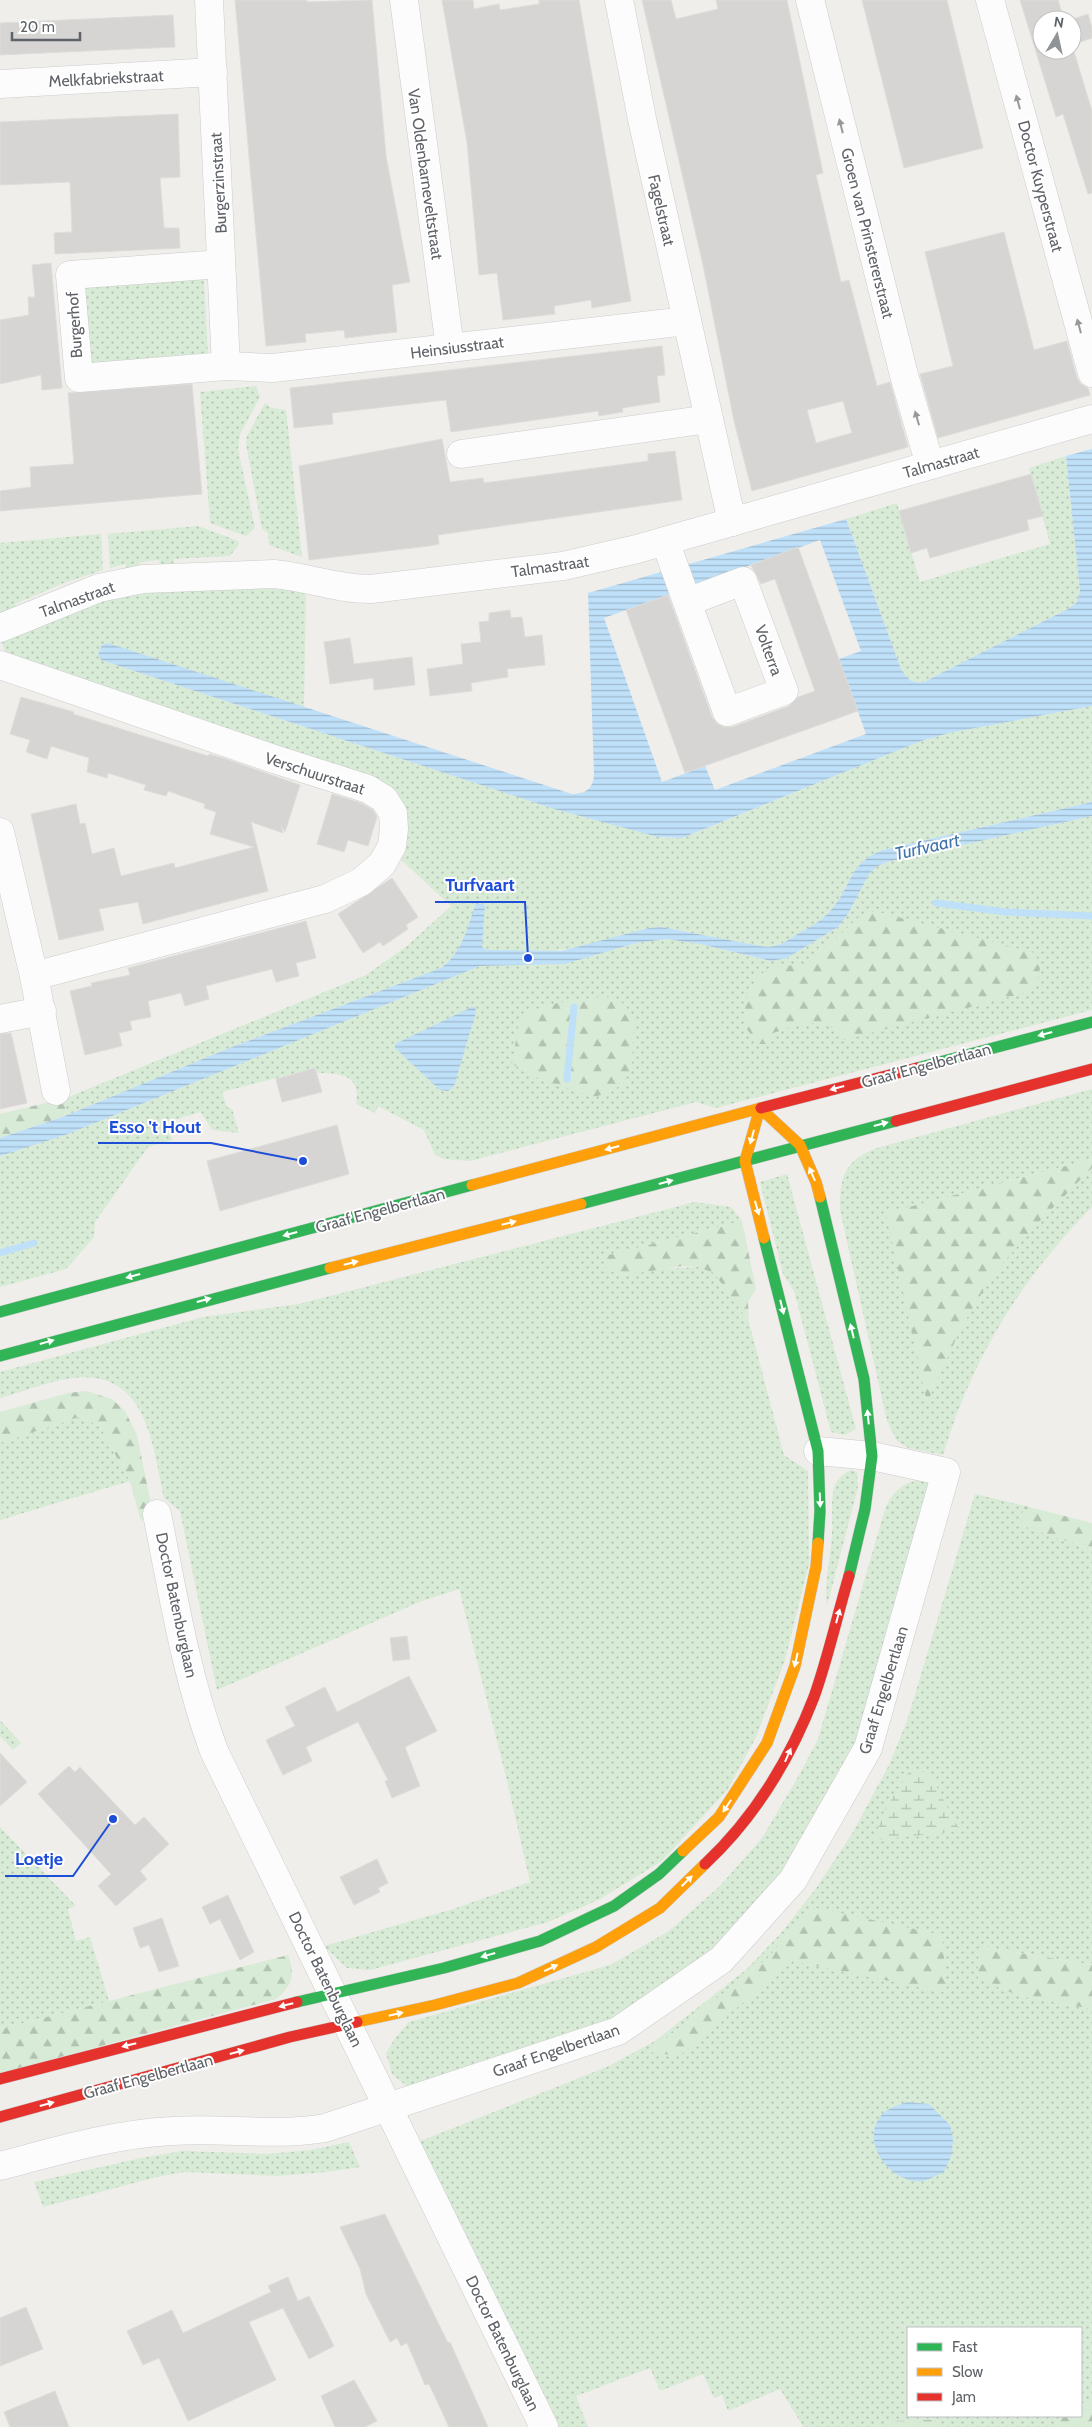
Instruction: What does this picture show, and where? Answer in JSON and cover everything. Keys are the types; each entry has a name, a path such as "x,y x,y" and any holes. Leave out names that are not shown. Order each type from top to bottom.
{"street":[{"name":"Burgerzinstraat","path":"209,0 226,366"},
{"name":"Van Oldenbarneveltstraat","path":"404,0 450,348"},
{"name":"Fagelstraat","path":"619,0 642,119 732,522"},
{"name":"Groen van Prinstererstraat","path":"810,0 904,375 930,465"},
{"name":"Doctor Kuyperstraat","path":"990,0 1092,373"},
{"name":"Melkfabriekstraat","path":"0,84 213,72"},
{"name":"Burgerhof","path":"221,264 70,275 78,378 226,366"},
{"name":"Heinsiusstraat","path":"226,366 273,368 687,321"},
{"path":"462,454 709,419"},
{"name":"Talmastraat","path":"0,628 99,588 143,579 274,574 290,575 349,589 371,589 563,566 601,559 1092,419"},
{"name":"Volterra","path":"666,541 682,586 727,712 784,691 743,581 682,586"},
{"name":"Verschuurstraat","path":"0,665 274,760 368,789 384,799 394,813 392,846 382,864 361,882 325,899 34,976"},
{"path":"0,832 9,913 34,976 56,1091"},
{"path":"0,1019 42,1011"},
{"name":"Graaf Engelbertlaan","path":"0,1312 760,1108 1092,1022"},
{"path":"0,1356 270,1283 1092,1069"},
{"path":"744,1161 760,1108"},
{"name":"Graaf Engelbertlaan","path":"0,2117 290,2037 435,2005 518,1983 596,1947 660,1908 711,1859 745,1821 784,1763 814,1696 853,1561 865,1509 872,1456 864,1379 816,1182 800,1145 760,1108"},
{"name":"Graaf Engelbertlaan","path":"0,2079 334,1992 444,1968 540,1940 614,1906 659,1874 719,1817 767,1743 795,1666 816,1568 820,1511 818,1451 744,1161"},
{"name":"Graaf Engelbertlaan","path":"0,2166 87,2143 144,2133 200,2129 300,2132 325,2128 618,2031 721,1960 793,1880 868,1748 946,1472 872,1456 818,1451"},
{"name":"Doctor Batenburglaan","path":"157,1514 181,1635 204,1724 214,1751 334,1992 387,2108 544,2427"}],"green space":[{"path":"204,279 208,357 85,364 81,286"},
{"path":"256,386 260,397 240,434 238,449 255,528 246,536 210,523 200,392"},
{"path":"265,403 272,408 286,410 302,557 269,545 268,533 262,529 246,444 247,436"},
{"path":"1066,456 1080,591 1077,602 1068,609 924,682 910,680 901,669 846,519 897,503 920,582 1050,544 1029,468"},
{"path":"198,526 238,541 239,544 230,556 174,559 173,565 160,566 159,560 140,562 140,566 126,568 125,564 110,568 108,534"},
{"path":"101,534 103,570 64,583 15,604 18,611 0,617 0,543"},
{"path":"217,584 306,589 304,708 108,643 98,655 101,660 554,809 664,838 682,838 693,834 921,741 949,733 1092,706 1092,802 883,850 863,861 838,901 823,918 787,941 775,946 765,947 661,927 649,928 589,944 549,952 508,953 487,950 463,939 455,955 441,968 227,1049 65,1116 66,1098 366,975 407,946 451,906 398,857 398,800 8,660 0,637 139,587"},
{"path":"1092,816 1092,1010 716,1108 696,1102 470,1161 444,1159 435,1155 424,1130 378,1106 375,1113 356,1104 356,1087 352,1081 341,1075 317,1073 315,1068 222,1092 227,1107 232,1109 239,1133 212,1130 201,1112 163,1123 173,1140 148,1147 95,1222 94,1237 66,1269 0,1287 0,1156 68,1134 480,966 565,964 636,943 667,939 700,944 770,961 787,958 838,927 848,914 869,874 876,867 887,862"},
{"path":"875,911 1035,953 1040,968 1037,983 1024,993 840,1041 835,1029 827,1025 812,1023 797,1025 773,1033 770,1044 759,1044 745,1027 743,1018 747,997 757,976 773,967 804,964 813,959 860,916"},
{"path":"603,997 616,998 625,1005 634,1020 632,1067 623,1084 605,1094 593,1097 532,1076 512,1064 520,1016 560,1002"},
{"path":"1092,1089 1092,1159 887,1213 927,1402 955,1338 991,1277 1013,1249 1092,1168 1092,1207 1043,1262 1021,1291 1002,1322 968,1386 943,1455 908,1448 897,1441 887,1421 840,1210 841,1188 846,1171 857,1158 877,1148"},
{"path":"66,1098 65,1116 0,1138 0,1114"},
{"path":"1092,1159 1092,1168 1035,1226 992,1276 960,1330 927,1403 886,1213"},
{"path":"787,1174 856,1429 845,1435 831,1432 794,1291 783,1274 760,1182"},
{"path":"695,1202 731,1207 742,1221 602,1257 659,1269 698,1267 715,1273 749,1322 784,1455 808,1471 809,1564 785,1660 756,1737 728,1789 662,1861 600,1899 548,1922 370,1970 347,1968 324,1946 453,1909 530,1882 459,1589 422,1601 217,1690 180,1511 164,1498 149,1432 140,1412 129,1395 113,1384 93,1378 66,1379 0,1398 0,1372 203,1317 299,1304"},
{"path":"742,1221 756,1289 748,1302 749,1322 714,1273 698,1267 683,1266 625,1275 608,1271 601,1257"},
{"path":"86,1391 112,1399 125,1411 137,1435 151,1504 141,1522 130,1481 99,1425 79,1417 0,1443 0,1412 68,1393"},
{"path":"79,1417 99,1425 130,1481 0,1520 0,1443"},
{"path":"851,1470 857,1472 858,1487 827,1606 826,1588 834,1489 836,1482 841,1476"},
{"path":"918,1480 935,1484 874,1710 836,1793 767,1894 726,1937 673,1981 636,2007 562,2040 409,2088 392,2074 386,2053 396,2037 409,2022 610,1965 669,1931 720,1886 762,1838 818,1739 886,1506 899,1489"},
{"path":"975,1494 1025,1506 1018,1524 1092,1550 1092,1965 980,1946 978,1978 1020,1996 1092,2009 1092,2400 1082,2404 1082,2327 907,2327 907,2417 1063,2417 1050,2427 946,2427 938,2420 895,2421 874,2427 801,2427 803,2426 780,2389 728,2411 722,2395 714,2398 703,2374 660,2391 650,2368 576,2396 588,2427 557,2427 418,2142 609,2066 655,2041 747,1969 781,1933 817,1887 853,1832 889,1765 907,1721","holes":["812,1907 947,1992 793,1961 650,2051 768,1958","929,2104 949,2127 953,2142 944,2172 880,2157 873,2134"]},
{"path":"1025,1506 1092,1523 1092,1550 1018,1524"},
{"path":"0,1720 21,1743 13,1750 0,1736"},
{"path":"912,1767 931,1776 960,1831 874,1840 884,1811"},
{"path":"0,1827 76,1906 68,1909 76,1941 90,1937 109,2001 0,2029"},
{"path":"812,1907 942,1935 947,1993 793,1961 679,2056 649,2052 768,1958"},
{"path":"979,1946 1092,1965 1092,2009 1020,1996 978,1979"},
{"path":"288,1955 292,1968 291,1980 286,1989 276,1999 0,2073 0,2029"},
{"path":"349,2142 360,2167 277,2176 184,2172 157,2177 43,2207 34,2182 141,2158 183,2151 267,2154 311,2150"},
{"path":"1092,2400 1092,2427 1050,2427 1063,2417 1082,2417 1082,2404"},
{"path":"938,2420 946,2427 874,2427 895,2421"}],"water":[{"path":"1092,449 1092,706 949,733 921,741 682,838 658,837 554,809 101,660 98,655 102,645 108,643 572,794 581,793 590,787 594,775 588,593 846,519 901,669 910,680 924,682 1068,609 1077,602 1080,591 1066,456","holes":["820,540 861,651 839,659 866,734 715,790 705,766 662,782 604,618"]},
{"path":"1092,802 1092,816 887,862 876,867 869,874 848,914 838,927 787,958 771,961 700,944 667,939 636,943 565,964 480,966 68,1134 0,1156 0,1138 65,1116 227,1049 441,968 459,947 476,903 485,905 482,947 487,950 561,951 649,928 661,927 765,947 775,946 787,941 823,918 838,901 863,861 883,850"},
{"path":"475,1007 476,1012 454,1086 448,1091 440,1090 395,1048 395,1044"},
{"path":"907,2102 929,2104 950,2125 953,2138 952,2154 944,2172 923,2181 912,2181 892,2171 878,2152 874,2141 874,2131 881,2116 891,2108"}],"building":[{"path":"235,0 307,0 307,2 372,0 386,156 410,282 392,285 397,332 345,338 344,330 305,334 306,342 266,346"},
{"path":"442,0 473,0 474,9 499,4 500,10 539,4 539,0 579,0 631,301 592,308 591,300 554,306 555,314 503,320 497,273 479,275 467,143"},
{"path":"642,0 671,0 676,19 718,9 716,0 787,0 823,173 816,175 841,282 849,280 877,386 890,382 908,447 752,491 734,421 703,265","holes":["843,401 852,433 816,443 807,410"]},
{"path":"862,0 947,0 983,148 904,168"},
{"path":"1020,0 1058,0 1061,10 1032,10 1032,39"},
{"path":"1088,14 1092,28 1092,38 1082,42 1082,16"},
{"path":"173,15 175,47 0,55 0,23"},
{"path":"1038,60 1077,60 1092,111 1092,193 1088,194 1063,114 1056,117"},
{"path":"178,114 180,177 160,178 164,228 179,228 180,248 55,254 54,233 72,232 70,182 0,185 0,122"},
{"path":"1004,232 1034,350 1067,341 1077,378 1081,384 1088,388 1090,395 938,438 920,374 953,366 925,252"},
{"path":"51,263 62,388 42,390 41,375 0,384 0,320 29,315 28,297 35,297 32,265"},
{"path":"662,346 665,375 657,376 660,402 622,408 623,412 599,416 598,411 451,432 446,400 332,413 333,424 294,428 290,388"},
{"path":"192,384 202,494 0,511 0,491 31,487 30,467 74,464 68,393"},
{"path":"442,439 450,482 483,478 484,483 648,461 648,454 675,451 682,500 438,535 439,544 429,546 309,560 299,466"},
{"path":"1031,474 1043,516 1027,520 1029,530 930,558 927,548 911,553 899,511"},
{"path":"798,547 858,711 685,773 626,610 668,595 712,717 717,724 724,727 732,727 789,706 798,697 815,691 775,579 761,584 751,565"},
{"path":"510,610 511,618 522,617 525,637 542,635 545,665 507,669 508,677 471,683 472,691 430,696 427,669 463,664 461,644 481,642 479,622 489,621 489,613"},
{"path":"350,638 354,664 412,657 415,685 374,690 373,678 330,684 324,642"},
{"path":"21,697 74,712 73,714 208,756 209,754 223,758 300,785 285,832 281,826 283,833 251,822 268,891 143,924 138,902 99,909 104,930 59,940 31,814 76,804 80,824 85,823 92,854 114,848 121,876 174,863 175,868 254,847 210,834 216,812 204,808 205,804 168,791 166,796 144,790 146,785 108,773 107,778 87,772 89,758 51,746 47,759 26,752 30,740 10,734"},
{"path":"332,794 361,803 373,810 377,817 368,846 348,840 344,852 317,844"},
{"path":"392,878 418,917 406,925 408,929 383,946 380,942 363,953 338,914"},
{"path":"306,921 316,958 296,963 299,976 276,982 272,969 206,986 209,999 185,1006 181,993 148,1001 151,1017 130,1021 132,1030 119,1033 122,1046 85,1055 70,991 92,986 91,983 130,975 128,968"},
{"path":"11,1033 27,1103 0,1109 0,1034"},
{"path":"315,1068 322,1092 282,1102 276,1079"},
{"path":"337,1125 349,1174 220,1211 207,1161"},
{"path":"407,1636 410,1659 393,1661 390,1638"},
{"path":"409,1676 437,1731 405,1747 420,1786 392,1798 385,1781 388,1780 358,1722 306,1747 312,1761 283,1775 266,1740 295,1726 285,1707 325,1687 337,1712"},
{"path":"0,1753 27,1782 0,1806"},
{"path":"69,1766 75,1772 80,1767 135,1825 144,1817 169,1844 140,1871 147,1879 116,1906 98,1886 111,1874 38,1794"},
{"path":"377,1859 388,1883 378,1888 380,1892 354,1905 340,1877"},
{"path":"228,1895 254,1952 240,1960 220,1919 210,1924 202,1907"},
{"path":"162,1918 179,1966 159,1972 149,1945 140,1948 133,1928"},
{"path":"385,2214 448,2343 450,2342 488,2427 449,2427 429,2384 425,2385 407,2343 401,2346 397,2338 390,2342 366,2294 360,2269 340,2227"},
{"path":"288,2277 298,2301 309,2296 334,2346 309,2359 283,2308 249,2322 276,2380 188,2421 159,2358 143,2365 127,2331 172,2310 183,2333 271,2292 268,2286"},
{"path":"26,2307 43,2349 0,2366 0,2318"},
{"path":"354,2380 377,2421 365,2427 335,2427 321,2396"},
{"path":"55,2391 69,2427 10,2427 4,2412"}],"waterway":[{"path":"936,903 1006,912 1092,916"},
{"path":"567,1079 574,1007"},
{"path":"0,1253 34,1243"}],"traffic: fast":[{"path":"917,1068 1092,1022"},
{"path":"581,1204 896,1121"},
{"path":"0,1312 472,1185"},
{"path":"820,1197 864,1379 872,1456 865,1509 849,1576"},
{"path":"764,1238 818,1451 820,1511 818,1543"},
{"path":"0,1356 330,1268"},
{"path":"297,2002 444,1968 540,1941 614,1906 659,1874 683,1851"}],"traffic: slow":[{"path":"764,1238 745,1161 760,1108 800,1145 816,1182 820,1197"},
{"path":"472,1185 761,1108"},
{"path":"330,1268 581,1204"},
{"path":"683,1851 719,1817 767,1743 795,1666 816,1567 818,1543"},
{"path":"357,2022 435,2005 518,1983 596,1947 660,1908 705,1864"}],"traffic: jam":[{"path":"761,1108 917,1068"},
{"path":"896,1121 1092,1069"},
{"path":"705,1864 723,1846 755,1807 794,1743 819,1682 849,1576"},
{"path":"0,2079 297,2002"},
{"path":"0,2117 290,2037 357,2022"}],"place":[{"name":"Turfvaart","path":"528,958"},
{"name":"Esso 't Hout","path":"303,1161"},
{"name":"Loetje","path":"113,1819"}]}
